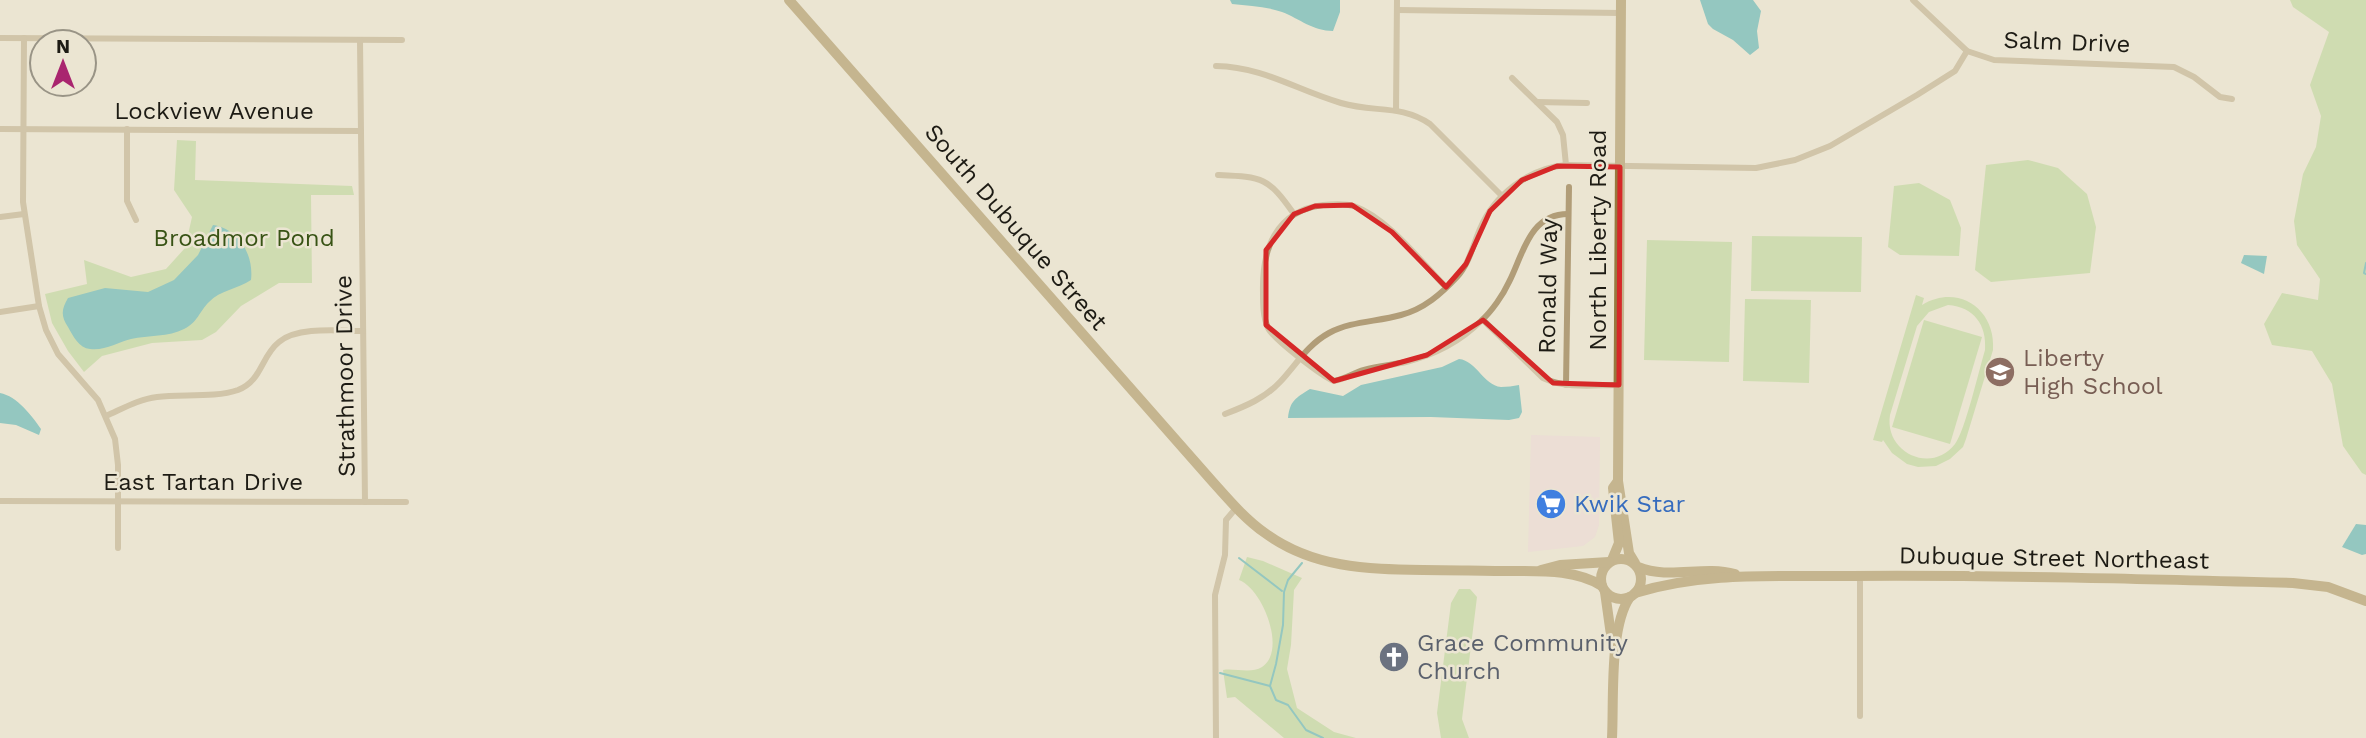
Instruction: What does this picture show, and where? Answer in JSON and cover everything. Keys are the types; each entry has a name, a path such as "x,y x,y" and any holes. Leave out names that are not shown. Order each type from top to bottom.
{"main road":[{"name":"South Dubuque Street","path":"789,0 1236,508"},
{"name":"North Liberty Road","path":"1621,0 1618,481 1629,553 1636,565"},
{"name":"North Liberty Road","path":"1611,561 1619,543 1613,488 1618,481"},
{"path":"1236,508 1279,543 1306,556 1339,565 1371,569 1537,571 1579,575 1617,598 1632,595"},
{"path":"1537,571 1560,565 1624,558 1636,565 1642,578 1621,611 1616,642 1612,738"},
{"path":"1611,561 1601,573 1611,635 1616,642"},
{"name":"Dubuque Street Northeast","path":"1636,565 1657,574 1722,570 1738,575"},
{"name":"Dubuque Street Northeast","path":"1632,595 1664,585 1738,575 1992,576 2293,583 2328,587 2366,601"}],"street":[{"path":"1396,110 1397,0"},
{"name":"Salm Drive","path":"1913,0 1968,51 1994,60 2174,67 2194,76 2220,97 2232,99"},
{"path":"1397,10 1621,13"},
{"path":"0,38 402,40"},
{"path":"24,38 24,214 39,306 46,330 58,354 90,389 106,416 117,452 118,548"},
{"name":"Strathmoor Drive","path":"360,40 365,502"},
{"path":"1225,414 1264,396 1278,384 1300,356 1330,333 1353,324 1399,316 1433,301 1459,275 1481,225 1502,196 1540,170 1566,165 1756,168 1795,160 1830,146 1917,95 1955,71 1968,51"},
{"path":"1216,66 1238,66 1255,70 1340,103 1361,108 1409,112 1430,124 1502,196"},
{"path":"1513,78 1557,122 1563,135 1566,165"},
{"path":"1537,102 1587,103"},
{"name":"Lockview Avenue","path":"0,128 361,131"},
{"path":"127,130 127,201 136,220"},
{"path":"1218,175 1246,176 1267,182 1278,191 1294,214"},
{"name":"Ronald Way","path":"1566,385 1569,187"},
{"path":"1446,287 1392,232 1368,213 1352,205 1315,206 1294,214 1273,236 1266,250 1263,267 1263,309 1271,334 1326,378 1334,381 1346,379 1360,371 1406,362 1427,355 1466,334 1483,320 1509,284 1530,234 1552,216 1568,214"},
{"path":"0,217 24,214"},
{"path":"0,312 39,306"},
{"path":"1483,320 1543,378 1553,383 1619,385"},
{"path":"106,416 155,397 237,390 256,378 271,351 279,341 290,335 304,332 363,331"},
{"name":"East Tartan Drive","path":"0,501 405,502"},
{"path":"1216,738 1215,595 1225,555 1226,520 1236,508"},
{"path":"1860,576 1860,716"}],"highlighted area":[{"path":"1557,166 1620,167 1619,385 1553,383 1483,320 1427,355 1334,381 1266,325 1266,250 1294,214 1315,206 1352,205 1392,232 1446,287 1466,264 1490,211 1522,180"}],"shaded area":[{"path":"1531,435 1600,437 1599,525 1595,537 1583,546 1528,552"}],"green space":[{"path":"2290,0 2366,0 2366,475 2343,446 2332,384 2312,351 2272,345 2264,324 2282,293 2318,300 2320,279 2297,245 2294,221 2303,174 2316,147 2321,116 2310,85 2329,32 2293,7"},
{"name":"Broadmor Pond","path":"177,140 196,141 195,180 352,186 354,195 311,195 312,283 279,283 241,306 216,332 202,340 152,343 102,356 84,372 52,323 45,294 87,284 84,260 131,277 166,269 185,248 192,217 174,190"},
{"path":"2028,160 2058,168 2087,194 2096,227 2090,273 1991,282 1975,270 1986,165"},
{"path":"1919,183 1950,200 1961,228 1959,256 1900,255 1888,247 1894,186"},
{"path":"1752,236 1862,237 1861,292 1751,291"},
{"path":"1647,240 1732,242 1729,362 1644,360"},
{"path":"1916,295 1924,298 1922,305 1949,297 1972,304 1982,312 1988,323 1993,350 1963,447 1950,459 1936,466 1918,467 1907,464 1892,453 1883,440 1873,440","holes":["1948,305 1957,306 1972,314 1981,325 1985,350 1967,414 1955,444 1934,458 1922,458 1911,455 1894,440 1890,415 1917,326 1929,312"]},
{"path":"1745,299 1811,300 1809,383 1743,381"},
{"path":"1924,320 1982,337 1950,444 1892,427"},
{"path":"1247,557 1302,578 1294,590 1287,669 1297,708 1334,732 1356,738 1284,738 1235,697 1227,698 1223,670 1258,669 1269,659 1272,648 1269,621 1263,607 1248,586 1239,580"},
{"path":"1459,589 1470,589 1477,597 1462,719 1469,738 1441,738 1437,713 1451,603"}],"water":[{"path":"1230,0 1340,0 1340,12 1333,31 1313,27 1282,12 1232,4"},
{"path":"1700,0 1753,0 1761,11 1757,31 1759,48 1750,55 1733,40 1713,29 1708,24"},
{"path":"213,225 230,232 243,245 250,261 251,280 213,298 192,323 178,332 131,339 96,349 86,348 77,341 63,316 68,298 105,288 148,292 174,280 198,255"},
{"path":"2244,255 2267,256 2264,274 2241,263"},
{"path":"1459,359 1471,364 1495,385 1519,385 1522,412 1519,418 1288,418 1294,400 1310,389 1343,396 1361,385 1442,367"},
{"path":"0,393 18,402 29,413 41,429 39,435 16,425 0,423"},
{"path":"2356,524 2366,525 2366,554 2342,547"}],"waterway":[{"path":"2366,263 2366,274"},
{"path":"1239,558 1282,591"},
{"path":"1302,563 1288,580 1284,592 1283,625 1270,686 1276,700 1288,705 1306,730 1323,738"},
{"path":"1220,673 1270,686"}],"place":[{"name":"Liberty High School","path":"2000,372"},
{"name":"Kwik Star","path":"1551,504"},
{"name":"Grace Community Church","path":"1394,657"}]}
